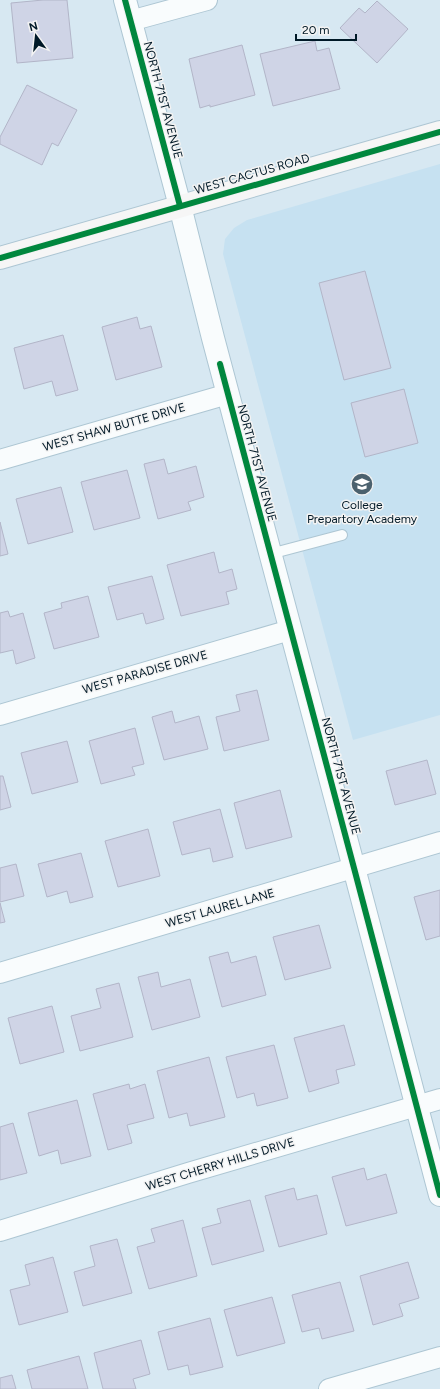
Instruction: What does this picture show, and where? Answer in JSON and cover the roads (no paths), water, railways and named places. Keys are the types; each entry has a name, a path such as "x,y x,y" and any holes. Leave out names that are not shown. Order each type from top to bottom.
{"main road":[{"name":"WEST CACTUS ROAD","path":"0,258 440,132"}],"street":[{"name":"NORTH 71ST AVENUE","path":"125,0 440,1195"},
{"path":"130,21 208,0"},
{"name":"WEST SHAW BUTTE DRIVE","path":"0,460 228,394"},
{"name":"WEST PARADISE DRIVE","path":"0,715 290,630"},
{"name":"WEST LAUREL LANE","path":"0,973 440,842"},
{"name":"WEST CHERRY HILLS DRIVE","path":"0,1231 440,1098"},
{"path":"329,1389 440,1358"}],"lane":[{"path":"270,554 342,535"}],"place":[{"name":"College Prepartory Academy","path":"362,484"}]}
